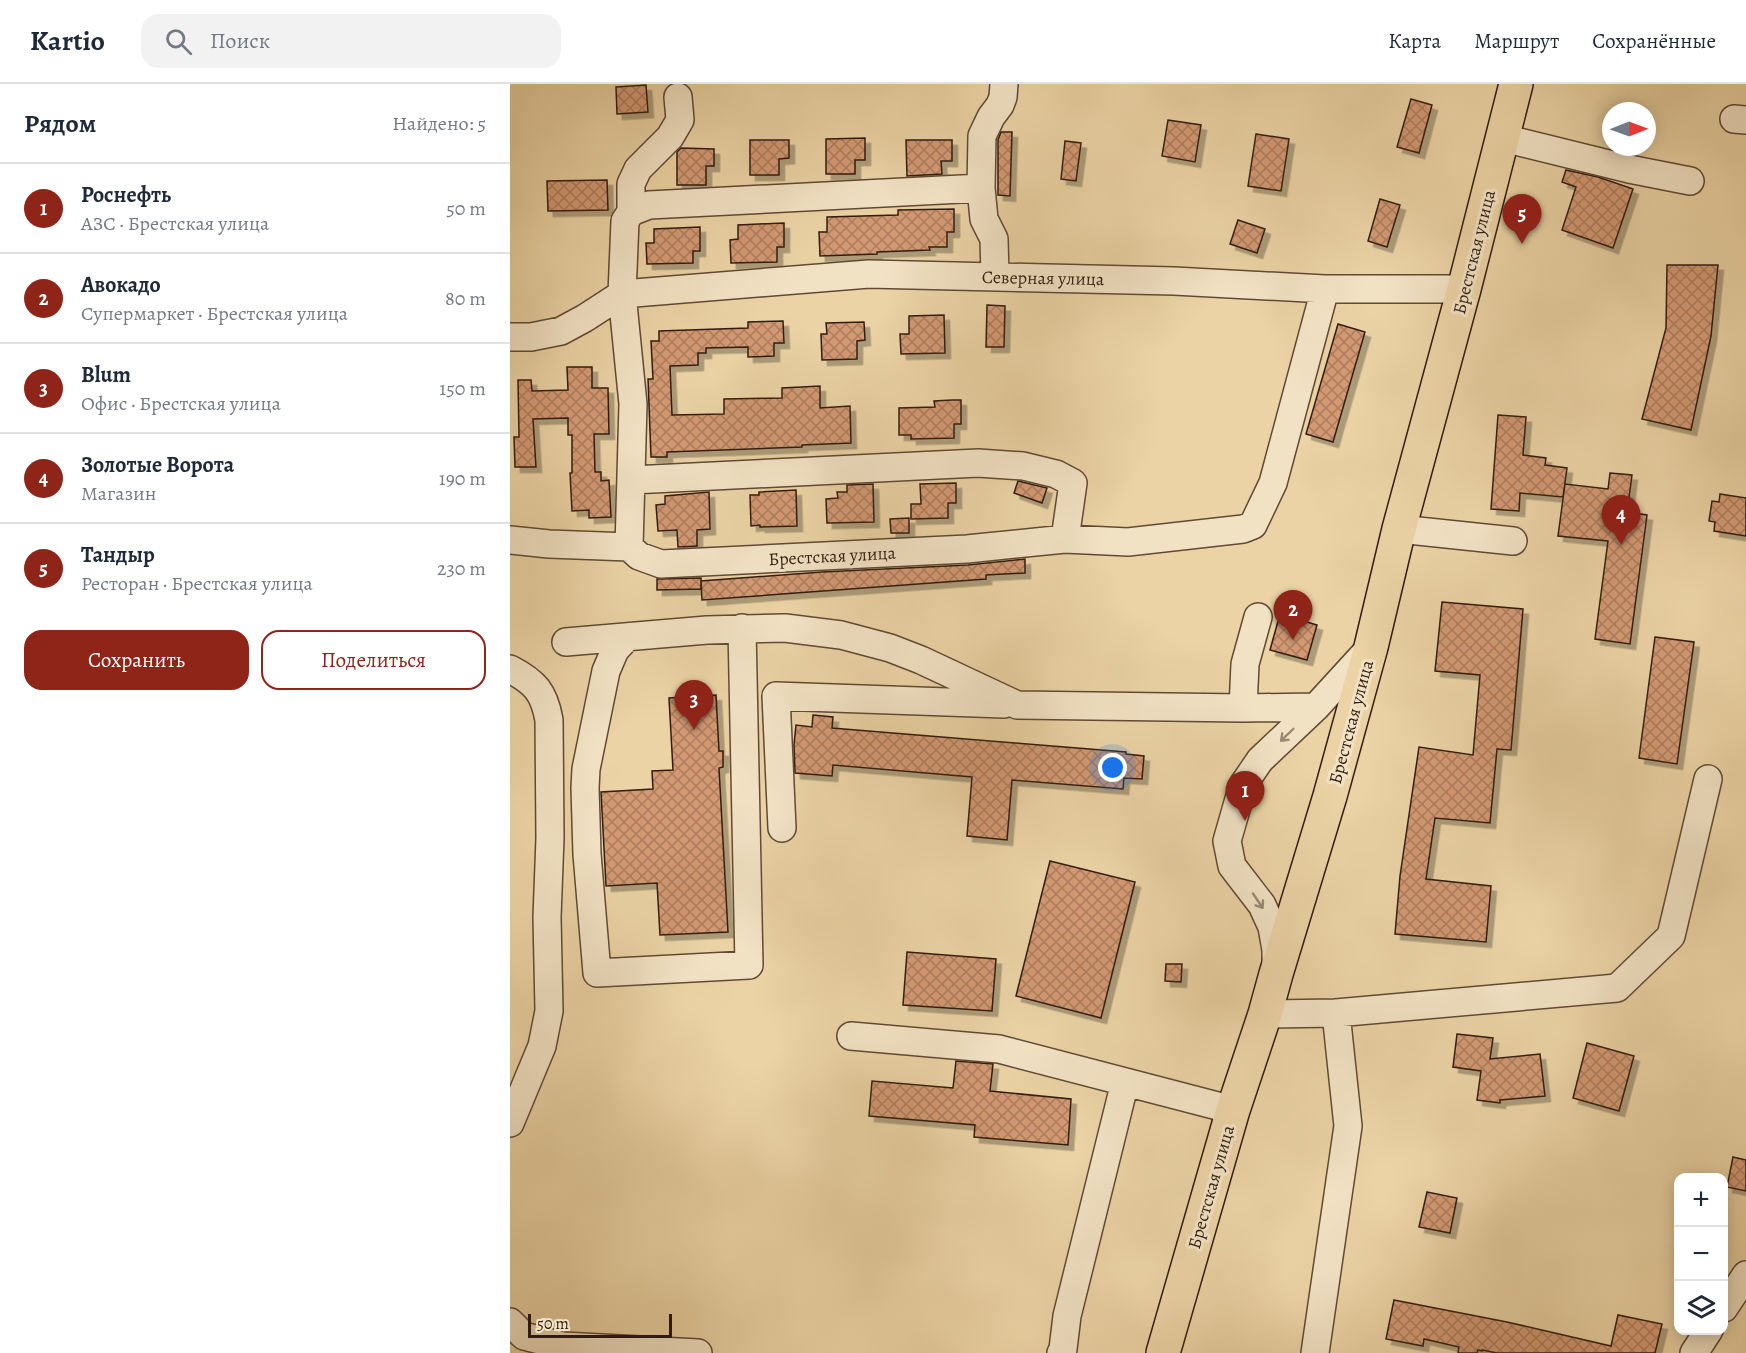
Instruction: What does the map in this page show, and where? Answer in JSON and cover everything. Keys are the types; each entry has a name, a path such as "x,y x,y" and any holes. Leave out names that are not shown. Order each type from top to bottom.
{"main road":[{"name":"Брестская улица","path":"1163,1353 1233,1110 1265,1014 1330,796 1371,647 1399,529 1464,289 1516,84"}],"street":[{"path":"995,276 994,239 984,219 981,188 982,136 1000,105 1004,84"},
{"path":"510,540 629,548 633,404 622,290 625,221 631,212 631,184 638,169 670,137 680,120 678,97"},
{"path":"1503,138 1690,182"},
{"path":"631,212 649,205 981,188"},
{"name":"Северная улица","path":"622,290 869,274 1174,281 1325,289 1464,289"},
{"name":"Брестская улица","path":"629,548 639,556 661,564 967,549 1065,540 1128,542 1243,529 1253,525 1273,483 1325,289"},
{"path":"510,337 531,337 561,331 585,318 622,290"},
{"path":"632,480 978,463 1023,466 1056,474 1073,483 1065,540"},
{"path":"1399,529 1514,541"},
{"path":"1244,708 1245,664 1258,617"},
{"path":"566,642 742,628 785,628 813,631 876,644 921,660 1017,705"},
{"path":"627,637 615,650 606,671 586,769 587,854 597,973 749,965 742,628"},
{"path":"1276,974 1276,950 1272,927 1262,905 1232,866 1227,841 1243,785 1260,760 1316,707 1371,647"},
{"path":"510,669 526,677 539,689 546,704 549,720 550,838 547,917 549,1011 542,1046 510,1124"},
{"path":"782,828 776,696 1017,705 1316,707"},
{"path":"1265,1014 1336,1013 1617,988 1671,936 1708,779"},
{"path":"1316,1353 1348,1126 1336,1013"},
{"path":"851,1036 999,1048 1233,1110"},
{"path":"1061,1353 1067,1316 1125,1082"},
{"path":"1728,1302 1746,1275"},
{"path":"510,1322 524,1336 563,1346 698,1353"},
{"path":"1694,1353 1706,1335"}],"building":[{"path":"646,85 648,112 617,114 616,87"},
{"path":"1411,99 1432,105 1419,153 1397,147"},
{"path":"1168,120 1201,125 1195,162 1162,156"},
{"path":"1001,132 1012,132 1010,196 998,195 998,140"},
{"path":"1256,134 1289,139 1281,191 1248,186"},
{"path":"865,138 865,160 855,160 855,174 826,174 826,139"},
{"path":"750,140 789,140 789,158 779,159 779,175 750,175"},
{"path":"906,140 952,140 952,161 941,161 942,174 907,176"},
{"path":"1065,141 1081,143 1076,181 1061,179"},
{"path":"681,148 714,149 714,166 706,166 706,185 677,185 677,152"},
{"path":"1566,170 1598,177 1633,189 1613,248 1562,230 1576,187 1562,182"},
{"path":"607,180 608,210 548,211 547,181"},
{"path":"1380,199 1400,205 1387,247 1368,241"},
{"path":"954,209 954,232 947,232 947,247 877,252 877,254 820,256 819,232 827,232 827,217 898,215 898,210"},
{"path":"1238,220 1265,229 1257,253 1230,244"},
{"path":"784,223 784,247 777,247 777,262 731,263 730,240 738,239 738,225"},
{"path":"700,227 700,251 693,251 693,263 647,264 646,243 654,243 654,229"},
{"path":"1667,265 1718,265 1711,336 1691,430 1642,419 1666,328"},
{"path":"987,305 1005,306 1004,347 986,347"},
{"path":"944,315 945,353 901,354 900,334 909,334 909,316"},
{"path":"783,321 784,343 774,343 774,356 748,357 748,347 706,348 706,353 698,353 698,365 670,366 672,415 724,414 724,399 782,398 782,388 820,386 820,408 850,406 851,443 667,452 667,457 651,457 648,379 653,379 651,341 659,341 659,331 748,328 748,322"},
{"path":"864,322 865,340 857,341 857,359 822,360 821,334 827,334 826,323"},
{"path":"1338,324 1365,332 1333,442 1306,434"},
{"path":"567,367 592,367 592,388 608,388 609,434 594,434 595,472 601,472 601,481 609,480 611,517 589,518 589,510 572,511 570,473 572,473 572,435 568,435 568,418 533,419 536,467 515,467 514,437 519,437 518,380 531,380 532,391 568,390"},
{"path":"961,400 961,424 954,424 954,438 911,439 911,435 899,435 899,408 935,407 934,401"},
{"path":"1498,415 1526,417 1523,455 1546,458 1545,465 1567,468 1563,497 1520,493 1519,511 1491,509"},
{"path":"1610,473 1632,475 1627,512 1647,515 1630,644 1595,639 1608,541 1558,536 1565,484 1608,489"},
{"path":"1018,481 1047,488 1042,503 1014,493"},
{"path":"956,483 956,503 948,503 948,518 911,519 911,504 921,504 920,484"},
{"path":"873,484 874,522 827,523 826,499 838,498 837,492 847,492 847,485"},
{"path":"796,490 797,526 751,526 750,495 759,495 759,492"},
{"path":"709,492 710,529 697,530 697,546 678,547 677,530 658,531 656,505 665,504 665,496"},
{"path":"1720,494 1746,498 1746,536 1714,531 1715,522 1709,521 1712,501 1719,502"},
{"path":"909,518 909,533 891,533 890,519"},
{"path":"1025,559 1025,573 986,575 986,579 702,600 701,581 968,565"},
{"path":"701,578 701,589 657,590 657,579"},
{"path":"1442,602 1523,609 1511,750 1497,749 1490,823 1435,818 1426,879 1491,886 1486,942 1395,934 1400,876 1419,747 1473,755 1480,675 1435,671"},
{"path":"1280,614 1317,625 1307,660 1270,650"},
{"path":"1655,637 1694,642 1677,764 1639,758"},
{"path":"716,695 719,751 723,751 723,767 719,768 728,932 660,935 657,883 606,886 601,792 653,789 652,771 673,770 669,698"},
{"path":"813,715 833,717 832,728 1126,752 1126,754 1144,756 1142,779 1124,778 1123,789 1012,780 1007,840 967,836 972,777 833,765 832,776 795,773 796,725 812,727"},
{"path":"1050,861 1135,882 1101,1018 1016,996"},
{"path":"907,952 996,959 992,1011 903,1005"},
{"path":"1166,964 1182,964 1181,982 1165,981"},
{"path":"1457,1034 1493,1038 1490,1059 1540,1054 1545,1096 1500,1100 1500,1103 1477,1100 1481,1071 1453,1067"},
{"path":"1587,1043 1634,1056 1619,1111 1573,1098"},
{"path":"956,1061 993,1064 990,1091 1071,1099 1068,1145 974,1137 975,1125 869,1116 872,1081 953,1088"},
{"path":"1733,1157 1746,1160 1746,1191 1728,1187"},
{"path":"1427,1192 1457,1198 1450,1233 1419,1227"},
{"path":"1394,1300 1507,1322 1611,1346 1618,1315 1662,1324 1655,1353 1497,1353 1478,1350 1477,1353 1458,1353 1459,1347 1424,1339 1423,1346 1386,1339"}],"place":[{"name":"Тандыр","path":"1522,244"},
{"name":"Золотые Ворота","path":"1621,545"},
{"name":"Авокадо","path":"1293,640"},
{"name":"Blum","path":"694,730"},
{"name":"Роснефть","path":"1245,821"}]}
